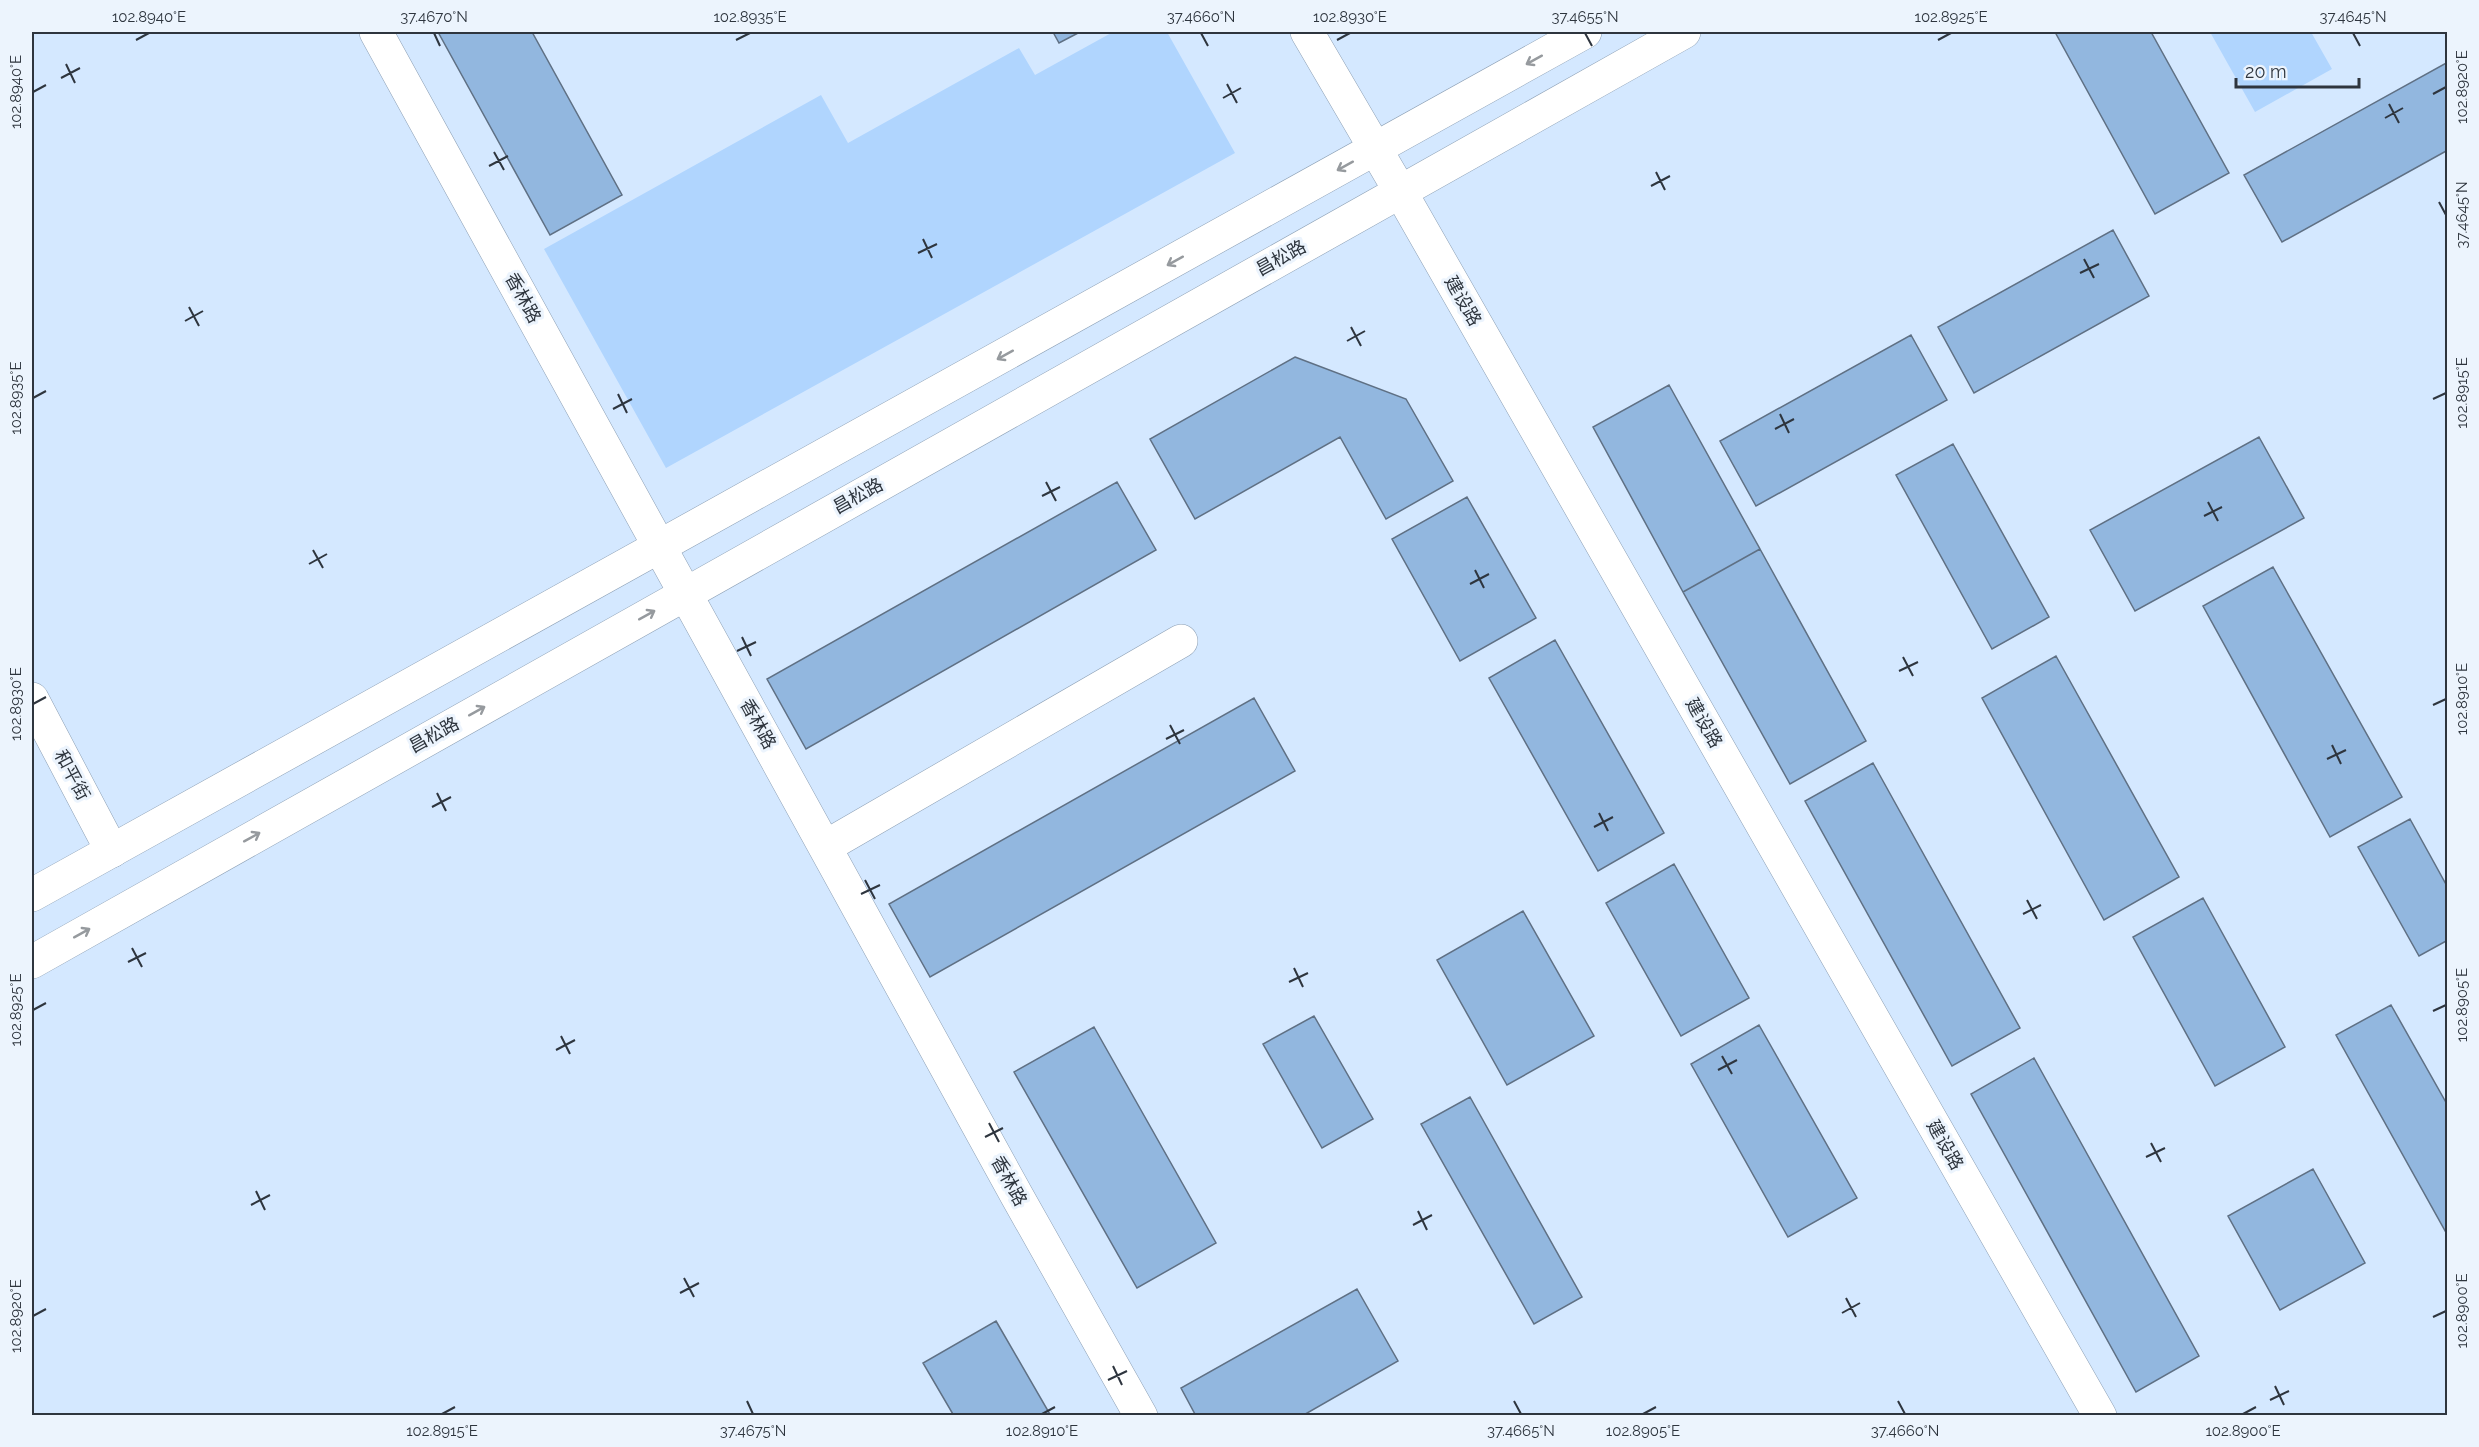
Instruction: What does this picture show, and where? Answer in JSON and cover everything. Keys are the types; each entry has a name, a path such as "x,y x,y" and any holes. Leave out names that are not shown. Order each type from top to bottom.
{"main road":[{"name":"香林路","path":"376,32 1141,1416"},
{"name":"建设路","path":"1307,32 2100,1416"},
{"path":"32,895 1585,32"},
{"name":"昌松路","path":"32,962 1684,32"},
{"path":"825,847 1181,641"},
{"name":"和平街","path":"32,699 112,851"}],"shaded area":[{"path":"1113,32 1167,32 1235,153 666,468 544,249 821,95 848,143 1019,48 1035,75"},
{"path":"2210,32 2311,32 2332,69 2255,112"}],"building":[{"path":"438,32 532,32 622,195 550,235"},
{"path":"1053,32 1080,32 1059,43"},
{"path":"2055,32 2151,32 2229,173 2155,214"},
{"path":"2448,62 2448,150 2282,242 2244,175"},
{"path":"2113,230 2149,296 1974,393 1938,327"},
{"path":"1911,335 1947,400 1756,506 1720,441"},
{"path":"1295,357 1406,399 1453,481 1386,519 1340,437 1195,519 1150,439"},
{"path":"1669,385 1760,549 1683,592 1593,427"},
{"path":"2259,437 2304,518 2135,611 2090,530"},
{"path":"1953,444 2049,617 1992,649 1896,475"},
{"path":"1117,482 1156,550 806,749 767,679"},
{"path":"1467,497 1536,618 1460,661 1392,539"},
{"path":"1760,549 1866,741 1790,784 1683,592"},
{"path":"2273,567 2402,797 2330,837 2203,606"},
{"path":"1555,640 1664,833 1598,871 1489,678"},
{"path":"2056,656 2179,877 2104,920 1982,698"},
{"path":"1254,698 1295,771 930,977 889,904"},
{"path":"1873,763 2020,1028 1952,1066 1805,801"},
{"path":"2410,819 2448,888 2448,940 2419,956 2358,847"},
{"path":"1674,864 1749,998 1681,1036 1606,903"},
{"path":"2203,898 2285,1047 2215,1086 2133,937"},
{"path":"1523,911 1594,1036 1507,1085 1437,960"},
{"path":"2391,1005 2448,1106 2448,1236 2336,1035"},
{"path":"1314,1016 1373,1119 1322,1148 1263,1044"},
{"path":"1759,1025 1857,1198 1788,1237 1691,1064"},
{"path":"1094,1027 1216,1243 1137,1288 1014,1072"},
{"path":"2034,1058 2199,1356 2136,1392 1971,1094"},
{"path":"1470,1097 1582,1297 1534,1324 1421,1124"},
{"path":"2313,1169 2365,1263 2280,1310 2228,1216"},
{"path":"1357,1289 1398,1361 1302,1416 1196,1416 1181,1388"},
{"path":"996,1321 1051,1416 954,1416 923,1363"}]}
